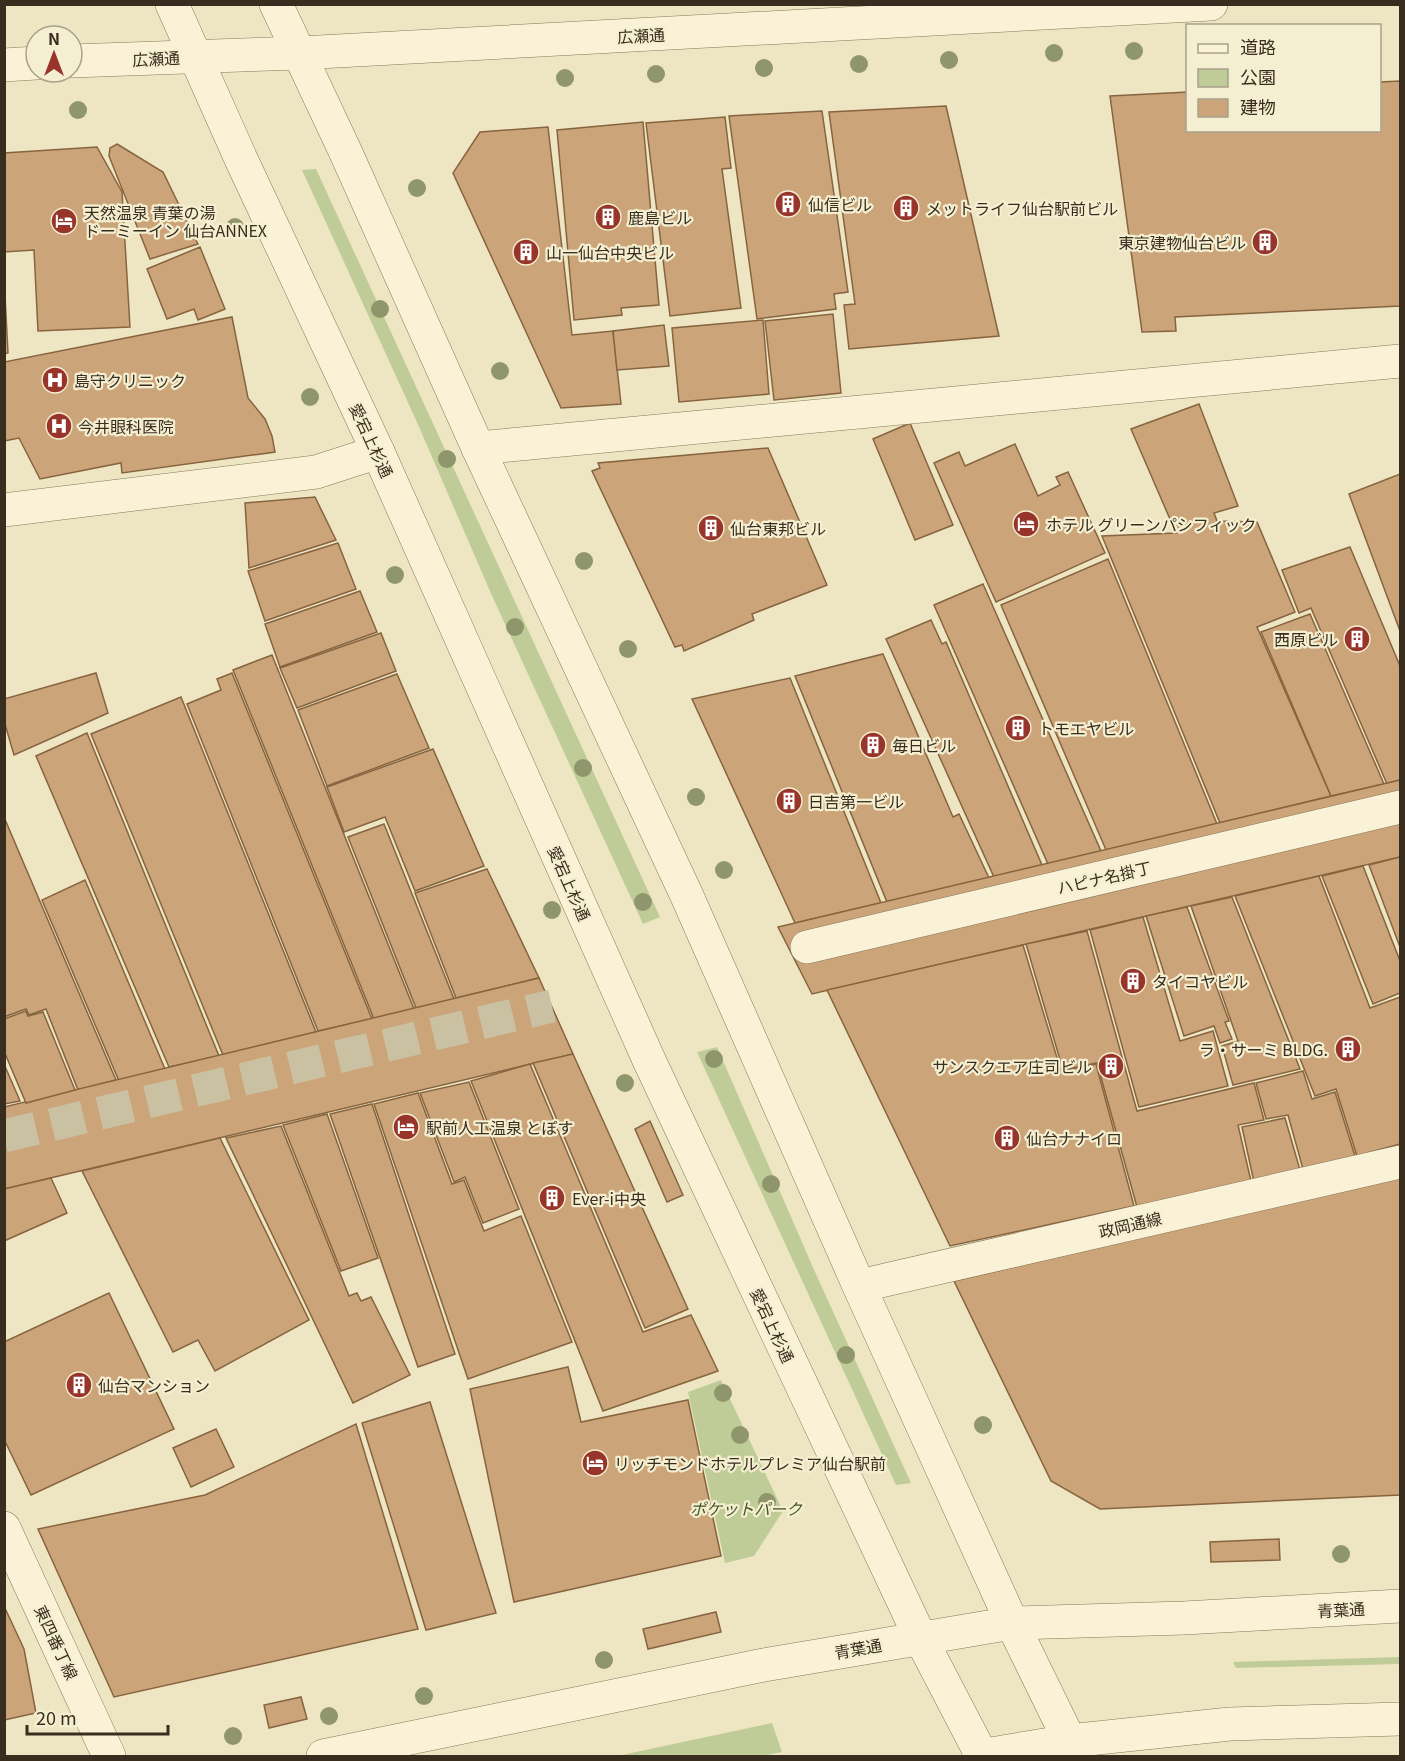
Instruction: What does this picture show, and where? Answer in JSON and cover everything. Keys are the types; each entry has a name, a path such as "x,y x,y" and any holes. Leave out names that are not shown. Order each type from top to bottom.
{"street":[{"name":"愛宕上杉通","path":"172,4 241,159 378,452 649,1060 920,1638 981,1756"},
{"path":"276,4 478,448 687,896 859,1286 1012,1623 1073,1749"},
{"name":"広瀬通","path":"84,61 300,53 1211,4"},
{"path":"4,65 24,64"},
{"path":"478,448 1401,361"},
{"path":"4,510 316,472 378,452"},
{"name":"ハピナ名掛丁","path":"807,947 1401,807"},
{"name":"政岡通線","path":"859,1286 1401,1162"},
{"name":"東四番丁線","path":"4,1528 109,1756"},
{"name":"青葉通","path":"323,1756 764,1665 1012,1623 1184,1618 1401,1606"},
{"path":"981,1756 1073,1749 1230,1724 1401,1719"}],"green space":[{"path":"316,169 660,917 643,924 493,598 416,420 302,170"},
{"path":"717,1047 815,1272 911,1483 896,1485 697,1052"},
{"name":"ポケットパーク","path":"721,1380 783,1511 754,1556 725,1563 688,1392"},
{"path":"1400,1657 1400,1664 1236,1668 1233,1662"},
{"path":"772,1723 782,1752 762,1756 617,1756"}],"building":[{"name":"東京建物仙台ビル","path":"1400,81 1400,306 1175,317 1176,331 1142,332 1110,96 1186,92 1186,132 1381,132 1381,82"},
{"name":"メットライフ仙台駅前ビル","path":"946,106 999,336 849,349 844,305 855,304 829,112"},
{"name":"仙信ビル","path":"822,111 848,292 834,294 836,309 757,319 729,116"},
{"path":"725,117 731,168 722,169 741,308 670,316 646,123"},
{"name":"鹿島ビル","path":"643,122 659,305 621,308 622,315 574,320 557,130"},
{"name":"山一仙台中央ビル","path":"548,127 572,335 613,331 621,404 561,408 453,173 480,132"},
{"path":"117,144 163,172 198,244 150,259 109,156 110,148"},
{"name":"天然温泉 青葉の湯 ドーミーイン 仙台ANNEX","path":"97,147 122,192 130,327 38,331 34,250 4,252 4,153"},
{"path":"200,247 225,309 198,320 194,309 167,319 147,269"},
{"path":"4,277 8,353 4,354"},
{"path":"833,314 841,393 774,400 765,321"},
{"path":"232,317 248,398 265,419 275,452 122,473 121,463 40,479 19,438 4,441 4,362"},
{"path":"763,320 769,394 679,402 672,328"},
{"path":"664,325 669,366 617,370 613,331"},
{"path":"1199,404 1238,506 1214,513 1217,521 1257,522 1295,612 1257,627 1331,796 1220,823 1102,536 1176,533 1131,429"},
{"path":"910,423 953,525 915,540 873,439"},
{"name":"ホテル グリーンパシフィック","path":"1015,444 1038,496 1060,485 1056,477 1068,472 1105,553 996,602 934,463 959,452 965,466"},
{"name":"仙台東邦ビル","path":"768,448 827,585 752,614 754,620 684,651 682,645 675,647 592,471 600,468 598,463"},
{"path":"1400,474 1400,631 1349,494"},
{"path":"315,497 336,540 249,568 245,503"},
{"path":"338,543 356,589 265,621 248,571"},
{"name":"西原ビル","path":"1350,547 1400,666 1400,780 1387,784 1311,608 1299,613 1282,570"},
{"path":"1108,559 1217,824 1106,850 1001,605"},
{"name":"トモエヤビル","path":"983,584 1101,851 1048,864 934,605"},
{"path":"360,591 377,632 280,667 265,624"},
{"path":"1310,614 1384,784 1331,796 1261,632"},
{"path":"931,620 942,644 946,642 1042,865 994,877 886,639"},
{"path":"381,633 396,671 297,708 280,668"},
{"name":"毎日ビル","path":"883,654 953,817 959,814 989,878 887,902 795,676"},
{"path":"272,655 414,1009 374,1019 233,670"},
{"path":"96,673 108,713 14,755 4,721 4,699"},
{"path":"232,673 372,1019 318,1031 187,704 221,690 217,679"},
{"path":"397,674 429,748 327,786 298,710"},
{"name":"日吉第一ビル","path":"790,678 881,903 795,923 692,699"},
{"path":"181,697 316,1032 223,1055 91,734"},
{"path":"87,733 219,1056 169,1067 36,756"},
{"path":"433,749 484,866 415,891 385,817 344,832 327,787"},
{"path":"1400,780 1400,857 812,994 778,927"},
{"path":"4,817 116,1080 78,1090 46,1009 29,1015 26,1009 4,1017"},
{"path":"384,824 454,999 416,1008 348,837"},
{"path":"1400,857 1400,947 1369,865"},
{"path":"1363,866 1400,961 1400,993 1373,1004 1322,876"},
{"path":"487,869 539,978 456,998 415,893"},
{"name":"ラ・サーミ BLDG.","path":"1319,876 1370,1008 1400,997 1400,1144 1357,1156 1336,1089 1315,1096 1235,896"},
{"path":"85,880 165,1069 119,1081 42,900"},
{"path":"1232,897 1300,1069 1233,1085 1222,1046 1238,1041 1191,906"},
{"path":"1187,907 1229,1021 1225,1022 1232,1039 1220,1043 1214,1026 1184,1036 1146,916"},
{"name":"タイコヤビル","path":"1143,917 1180,1041 1213,1031 1228,1086 1139,1107 1090,930"},
{"name":"サンスクエア庄司ビル","path":"1087,931 1137,1111 1254,1083 1264,1120 1238,1125 1251,1181 1137,1207 1097,1063 1063,1070 1026,944"},
{"name":"仙台ナナイロ","path":"1023,945 1061,1071 1096,1064 1134,1206 950,1246 827,990"},
{"path":"539,978 573,1054 4,1189 4,1107"},
{"path":"26,1011 28,1016 43,1012 75,1090 26,1103 4,1051 4,1019"},
{"path":"573,1054 688,1309 645,1328 533,1063"},
{"path":"4,1064 20,1101 4,1104"},
{"name":"Ever-i中央","path":"530,1064 643,1332 691,1315 718,1371 603,1411 471,1081"},
{"path":"1303,1071 1312,1099 1335,1092 1355,1156 1303,1169 1288,1115 1266,1119 1256,1083"},
{"path":"469,1082 519,1209 483,1223 465,1177 454,1182 420,1093"},
{"path":"418,1093 452,1184 464,1180 484,1231 521,1216 572,1342 468,1379 374,1104"},
{"path":"372,1104 455,1354 418,1367 330,1114"},
{"path":"327,1114 378,1258 341,1271 283,1125"},
{"path":"1285,1118 1300,1170 1254,1182 1242,1127"},
{"path":"650,1121 683,1195 667,1202 635,1129"},
{"path":"281,1126 349,1296 357,1293 361,1301 371,1297 410,1375 353,1403 226,1138"},
{"path":"220,1138 309,1320 215,1371 198,1340 173,1352 82,1171"},
{"path":"1400,1177 1400,1495 1100,1509 1051,1481 954,1281"},
{"path":"51,1178 67,1213 4,1241 4,1189"},
{"name":"仙台マンション","path":"109,1293 174,1429 31,1495 4,1439 4,1342"},
{"path":"568,1367 581,1422 688,1400 721,1556 514,1602 470,1389"},
{"path":"430,1402 496,1613 426,1630 362,1423"},
{"path":"356,1424 418,1629 114,1697 38,1529 205,1495"},
{"path":"216,1429 234,1467 191,1487 173,1448"},
{"path":"1279,1539 1280,1560 1211,1562 1210,1542"},
{"path":"4,1606 24,1649 36,1713 4,1720"},
{"path":"716,1612 721,1632 648,1649 643,1629"},
{"path":"301,1697 307,1719 269,1728 264,1705"}],"tunnel":[{"path":"4,1136 552,1006"}],"place":[{"name":"仙信ビル","path":"788,204"},
{"name":"メットライフ仙台駅前ビル","path":"906,208"},
{"name":"鹿島ビル","path":"608,217"},
{"name":"天然温泉 青葉の湯 ドーミーイン 仙台ANNEX","path":"64,221"},
{"name":"東京建物仙台ビル","path":"1265,242"},
{"name":"山一仙台中央ビル","path":"526,252"},
{"name":"島守クリニック","path":"55,380"},
{"name":"今井眼科医院","path":"59,426"},
{"name":"ホテル グリーンパシフィック","path":"1026,524"},
{"name":"仙台東邦ビル","path":"711,528"},
{"name":"西原ビル","path":"1357,639"},
{"name":"トモエヤビル","path":"1018,728"},
{"name":"毎日ビル","path":"873,745"},
{"name":"日吉第一ビル","path":"789,801"},
{"name":"タイコヤビル","path":"1133,981"},
{"name":"ラ・サーミ BLDG.","path":"1348,1049"},
{"name":"サンスクエア庄司ビル","path":"1111,1066"},
{"name":"駅前人工温泉 とぽす","path":"406,1127"},
{"name":"仙台ナナイロ","path":"1007,1138"},
{"name":"Ever-i中央","path":"552,1198"},
{"name":"仙台マンション","path":"79,1385"},
{"name":"リッチモンドホテルプレミア仙台駅前","path":"595,1463"}]}
